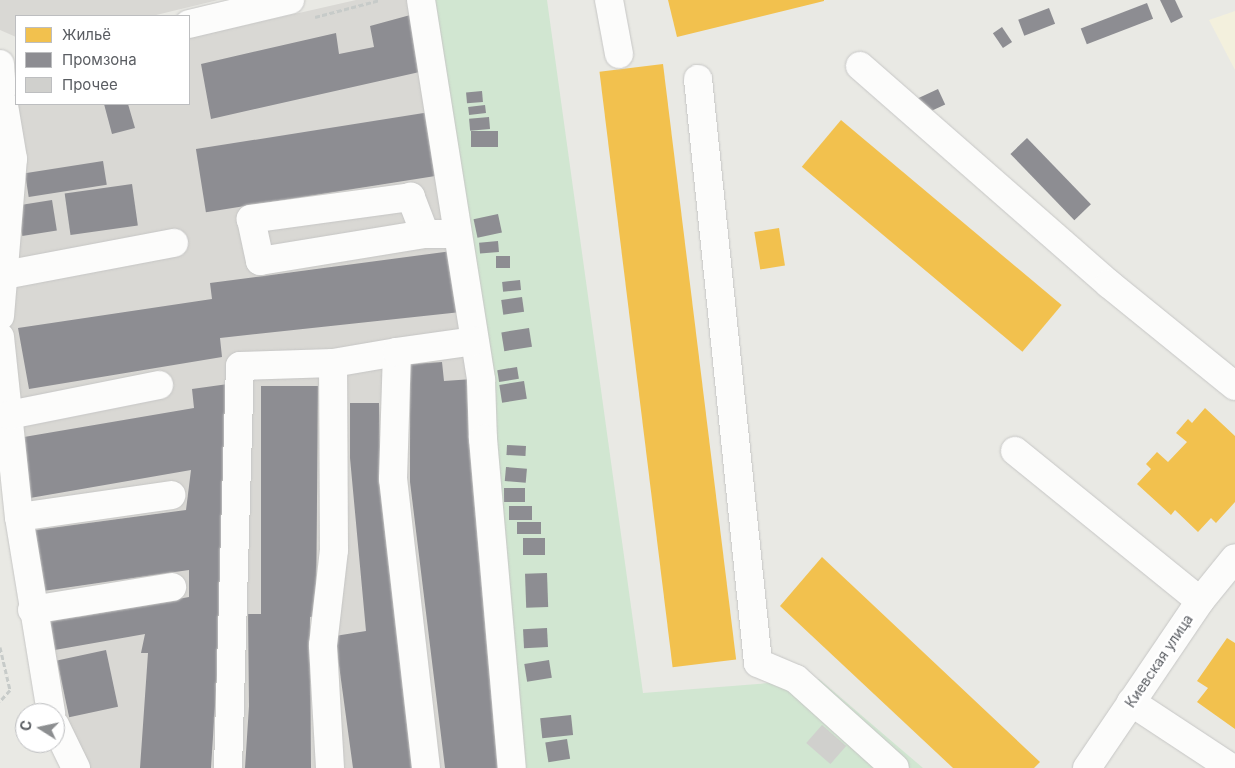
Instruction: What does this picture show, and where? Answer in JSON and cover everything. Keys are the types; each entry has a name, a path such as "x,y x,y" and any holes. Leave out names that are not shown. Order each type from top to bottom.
{"street":[{"path":"190,24 290,0"},
{"path":"420,0 481,380 483,439 512,768"},
{"path":"609,0 619,54"},
{"path":"0,60 15,60"},
{"path":"860,66 1109,284 1235,386"},
{"path":"698,78 758,663 796,679 894,768"},
{"path":"0,316 13,159 2,86"},
{"path":"425,234 411,197 251,219 260,261 425,234 457,234"},
{"path":"4,275 174,243"},
{"path":"0,337 19,517 32,610 49,703"},
{"path":"228,768 240,366 333,363 474,341"},
{"path":"397,352 393,479 426,768"},
{"path":"330,768 323,645 334,550 333,363"},
{"path":"9,415 159,385"},
{"path":"1015,451 1200,601"},
{"path":"19,517 171,495"},
{"name":"Киевская улица","path":"1087,768 1200,601 1235,558"},
{"path":"32,610 172,587"},
{"path":"1131,702 1231,768"},
{"path":"65,745 76,768"}],"path":[{"path":"0,648 10,690 0,701"}],"shaded area":[{"path":"0,0 218,0 156,15 15,15 15,37 0,30"},
{"path":"356,0 410,0 461,312 505,768 65,768 59,753 65,753 65,703 40,703 0,473 0,189 9,89 15,84 15,105 190,105 190,38"},
{"path":"1235,11 1235,70 1209,20"}],"green space":[{"path":"432,0 547,0 643,693 819,679 923,768 523,768"}],"building: Жильё":[{"path":"668,0 824,0 824,1 677,37"},
{"path":"663,64 736,660 673,667 599,72"},
{"path":"841,120 1062,305 1022,352 802,167"},
{"path":"779,228 785,266 760,269 754,232"},
{"path":"1205,408 1235,436 1235,502 1216,523 1211,518 1198,532 1175,510 1171,515 1137,484 1151,469 1146,464 1157,452 1168,462 1187,442 1176,433 1188,419 1192,423"},
{"path":"822,557 1040,762 1034,768 953,768 780,606"},
{"path":"1227,638 1235,643 1235,729 1197,702 1208,688 1197,681"}],"building: Промзона":[{"path":"1160,0 1175,0 1183,17 1171,23"},
{"path":"1147,3 1153,19 1087,44 1081,28"},
{"path":"1049,8 1055,24 1024,36 1018,20"},
{"path":"414,14 424,71 211,119 201,64 336,33 339,54 374,47 370,26"},
{"path":"1002,27 1012,42 1003,48 993,33"},
{"path":"938,89 945,104 920,116 913,101"},
{"path":"482,91 483,102 467,103 466,92"},
{"path":"104,105 128,105 135,128 112,134"},
{"path":"485,105 486,113 469,115 468,107"},
{"path":"430,112 440,175 206,212 196,149"},
{"path":"489,117 490,129 470,131 469,119"},
{"path":"471,131 498,131 498,147 471,147"},
{"path":"1027,138 1091,204 1074,220 1010,154"},
{"path":"103,161 107,185 29,197 25,173"},
{"path":"132,184 138,226 71,235 65,193"},
{"path":"52,200 57,231 22,236 17,205"},
{"path":"498,214 502,233 477,238 474,219"},
{"path":"498,241 499,252 480,254 479,243"},
{"path":"452,251 461,312 220,338 222,357 29,389 18,328 212,299 210,283"},
{"path":"496,256 510,256 510,268 496,268"},
{"path":"520,280 521,290 503,292 502,282"},
{"path":"522,297 524,312 503,315 501,300"},
{"path":"529,328 532,347 504,351 501,332"},
{"path":"442,362 444,381 473,379 505,768 445,768 410,482 410,364"},
{"path":"517,367 519,379 499,382 497,370"},
{"path":"524,381 527,399 502,403 499,385"},
{"path":"228,384 228,485 220,568 223,582 211,768 140,768 148,653 141,653 145,634 49,651 43,617 78,611 77,617 189,597 189,570 36,592 28,531 186,510 191,470 30,498 24,437 194,408 192,389"},
{"path":"261,386 318,386 316,616 310,617 311,768 245,768 249,706 248,614 261,614"},
{"path":"350,403 379,403 380,458 415,768 353,768 335,636 366,631 350,458"},
{"path":"507,445 526,446 525,456 506,455"},
{"path":"506,467 527,469 526,483 505,481"},
{"path":"504,488 525,488 525,502 504,502"},
{"path":"509,506 532,506 532,520 509,520"},
{"path":"517,522 541,522 541,534 517,534"},
{"path":"523,538 545,538 545,555 523,555"},
{"path":"547,573 548,607 526,608 525,574"},
{"path":"547,628 548,647 524,648 523,629"},
{"path":"106,650 118,707 69,717 57,660"},
{"path":"549,660 552,678 527,682 524,664"},
{"path":"571,715 573,735 542,738 540,718"},
{"path":"567,739 570,759 548,762 545,742"}],"building: Прочее":[{"path":"822,725 846,746 830,764 806,743"}]}
